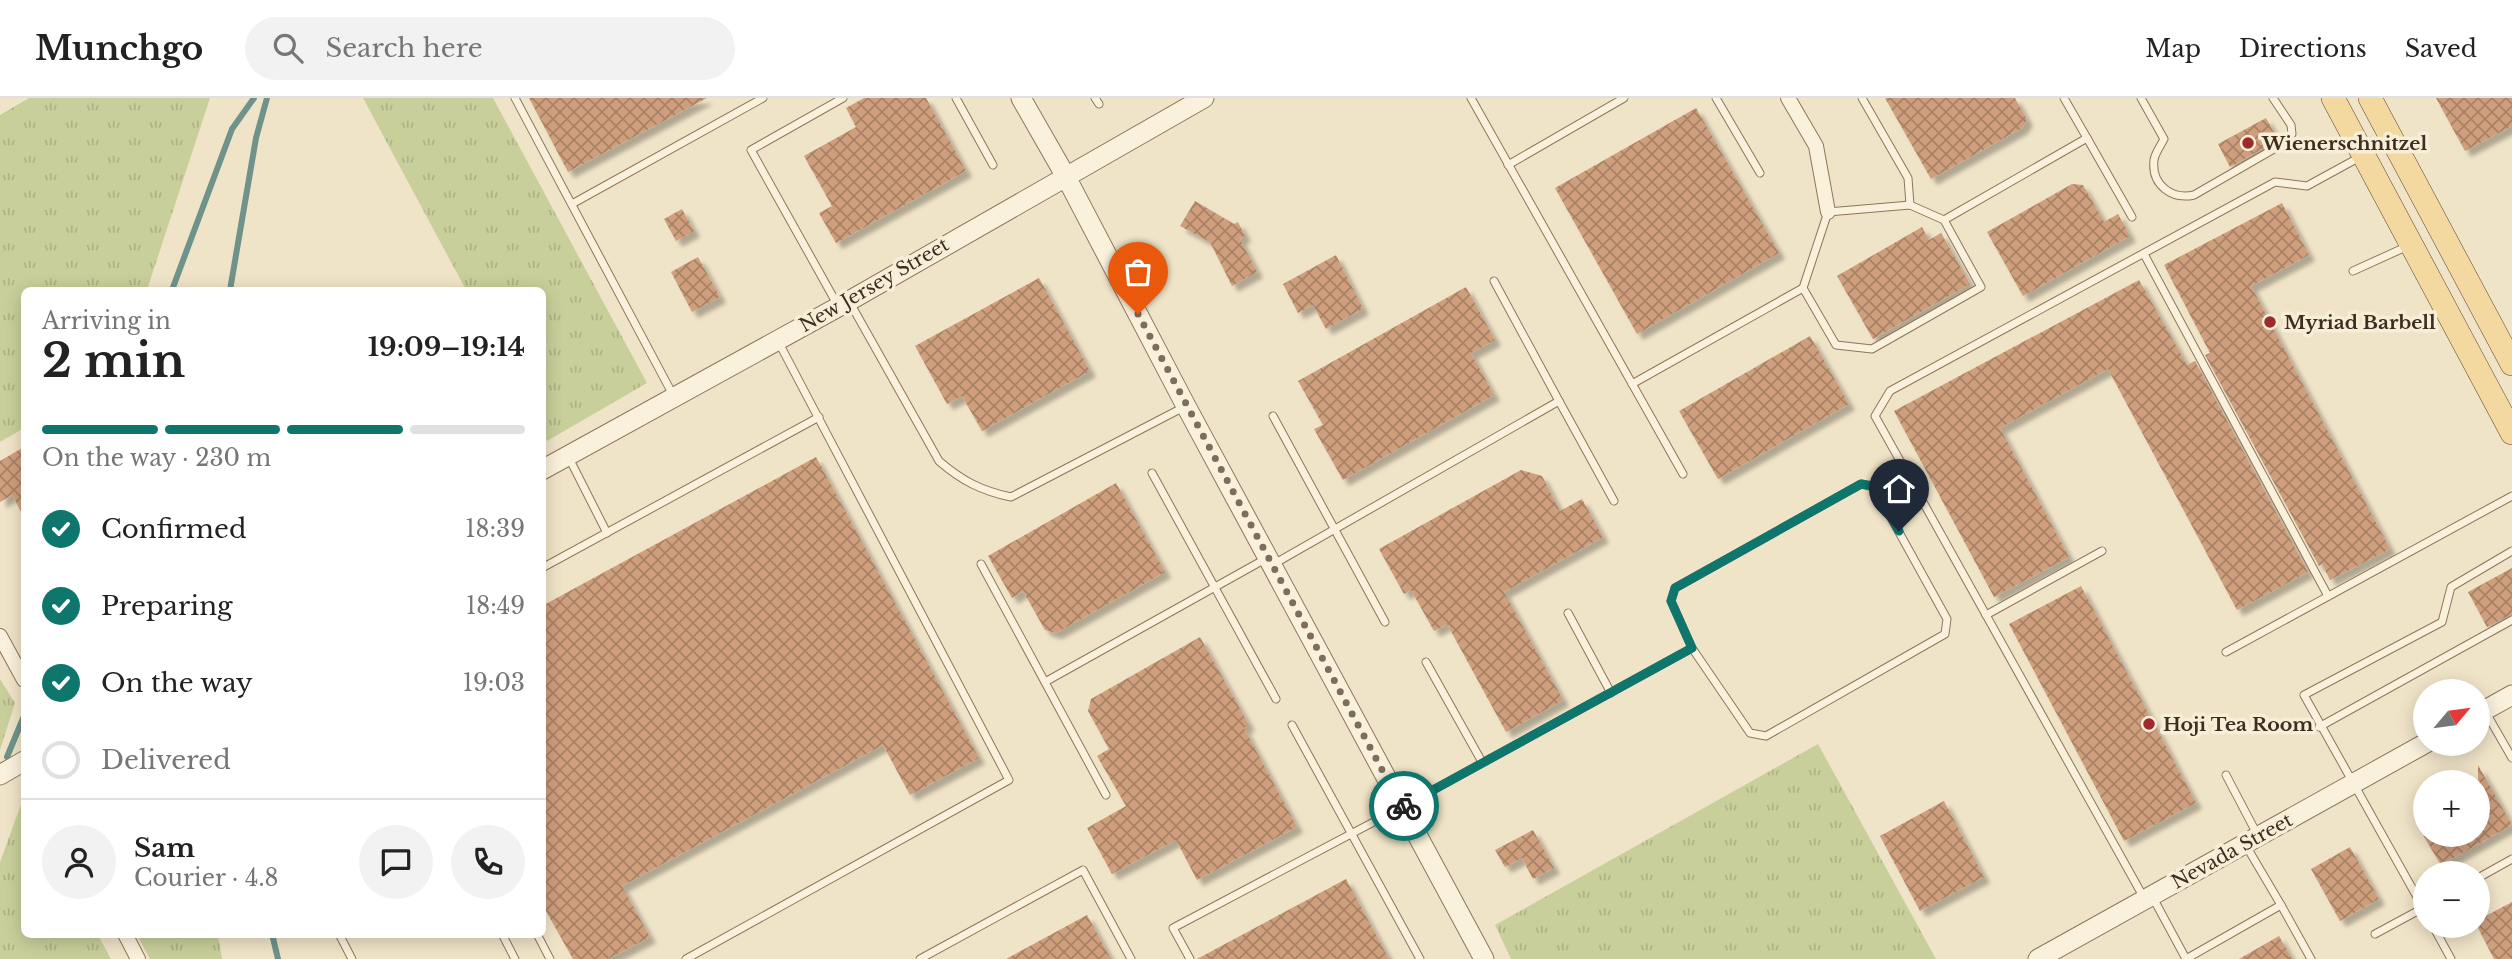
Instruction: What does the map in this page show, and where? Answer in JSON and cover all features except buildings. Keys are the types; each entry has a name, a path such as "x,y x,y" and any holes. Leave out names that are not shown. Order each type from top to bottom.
{"main road":[{"path":"2333,98 2512,433"},
{"path":"2370,98 2512,364"},
{"path":"2412,244 2427,244 2469,284"}],"street":[{"path":"1021,98 1065,175 1483,959"},
{"name":"New Jersey Street","path":"546,468 673,395 844,303 1204,98"},
{"path":"1788,98 1816,146 1828,212"},
{"path":"0,636 21,674"},
{"path":"2490,707 2512,695"},
{"name":"Nevada Street","path":"2038,959 2413,750"},
{"path":"0,775 21,763"},
{"path":"127,938 138,959"}],"lane":[{"path":"515,98 673,395"},
{"path":"740,98 745,108"},
{"path":"572,204 763,98"},
{"path":"843,98 751,150 939,461 957,477 985,492 1011,497 1186,406"},
{"path":"956,98 993,165"},
{"path":"1471,98 1683,474"},
{"path":"1508,164 1624,98"},
{"path":"1716,98 1760,173"},
{"path":"1862,98 1908,178 1910,205"},
{"path":"2064,98 2132,217"},
{"path":"2141,98 2164,139 2154,159 2156,177 2167,193 2182,198 2194,195 2286,142 2292,134 2291,125 2273,98"},
{"path":"1944,220 2087,138"},
{"path":"2281,905 2187,959 2148,898 1875,416 1890,391 2275,183 2306,186 2363,155"},
{"path":"1632,384 1804,288 1828,212 1910,205 1944,220 1981,287 1872,349 1836,345 1804,288"},
{"path":"2353,271 2412,244"},
{"path":"2144,254 2328,596"},
{"path":"1494,281 1614,501"},
{"path":"686,959 1009,780 777,339"},
{"path":"1045,682 1214,587 1336,528 1559,401"},
{"path":"1273,416 1385,622"},
{"path":"546,567 818,418"},
{"path":"567,455 607,533"},
{"path":"1152,473 1276,699"},
{"path":"1861,484 1874,486 1947,619 1945,634 1766,736 1750,733 1692,648 1671,601 1675,588 1861,484"},
{"path":"2226,652 2512,496"},
{"path":"1986,615 2102,551"},
{"path":"2413,887 2355,782 2319,727 2304,695 2442,622 2451,587 2512,551"},
{"path":"981,564 1106,795"},
{"path":"1568,613 1611,693"},
{"path":"2319,727 2512,620"},
{"path":"1190,959 1173,928 1352,834 1692,648"},
{"path":"1426,662 1482,762"},
{"path":"1292,725 1420,959"},
{"path":"2490,725 2512,758"},
{"path":"2226,775 2251,840 2281,905 2311,959"},
{"path":"2490,871 2512,859"},
{"path":"920,959 1083,870 1131,959"},
{"path":"2375,934 2413,915"},
{"path":"341,938 352,959"},
{"path":"504,938 515,959"},
{"path":"539,938 550,959"},
{"path":"2440,938 2451,959"}],"green space":[{"path":"29,98 210,98 148,287 21,287 21,430 0,442 0,115"},
{"path":"363,98 493,98 647,383 547,441 546,287 464,287"},
{"path":"0,679 15,703 0,750"},
{"path":"1818,744 1936,959 1511,959 1495,925"},
{"path":"21,804 21,938 100,938 111,959 0,959 0,862"},
{"path":"139,938 218,938 222,959 150,959"}],"waterway":[{"path":"173,287 232,129 254,98"},
{"path":"231,287 256,138 267,98"},
{"path":"7,757 21,723"},
{"path":"273,938 278,959"}],"way so far":[{"path":"1138,314 1402,807 1404,806"}],"place":[{"name":"Wienerschnitzel","path":"2248,143"},
{"name":"Myriad Barbell","path":"2270,322"},
{"name":"Hoji Tea Room","path":"2149,724"}],"route":[{"path":"1404,806 1692,648 1671,601 1675,588 1861,484 1874,486 1899,531"}]}
